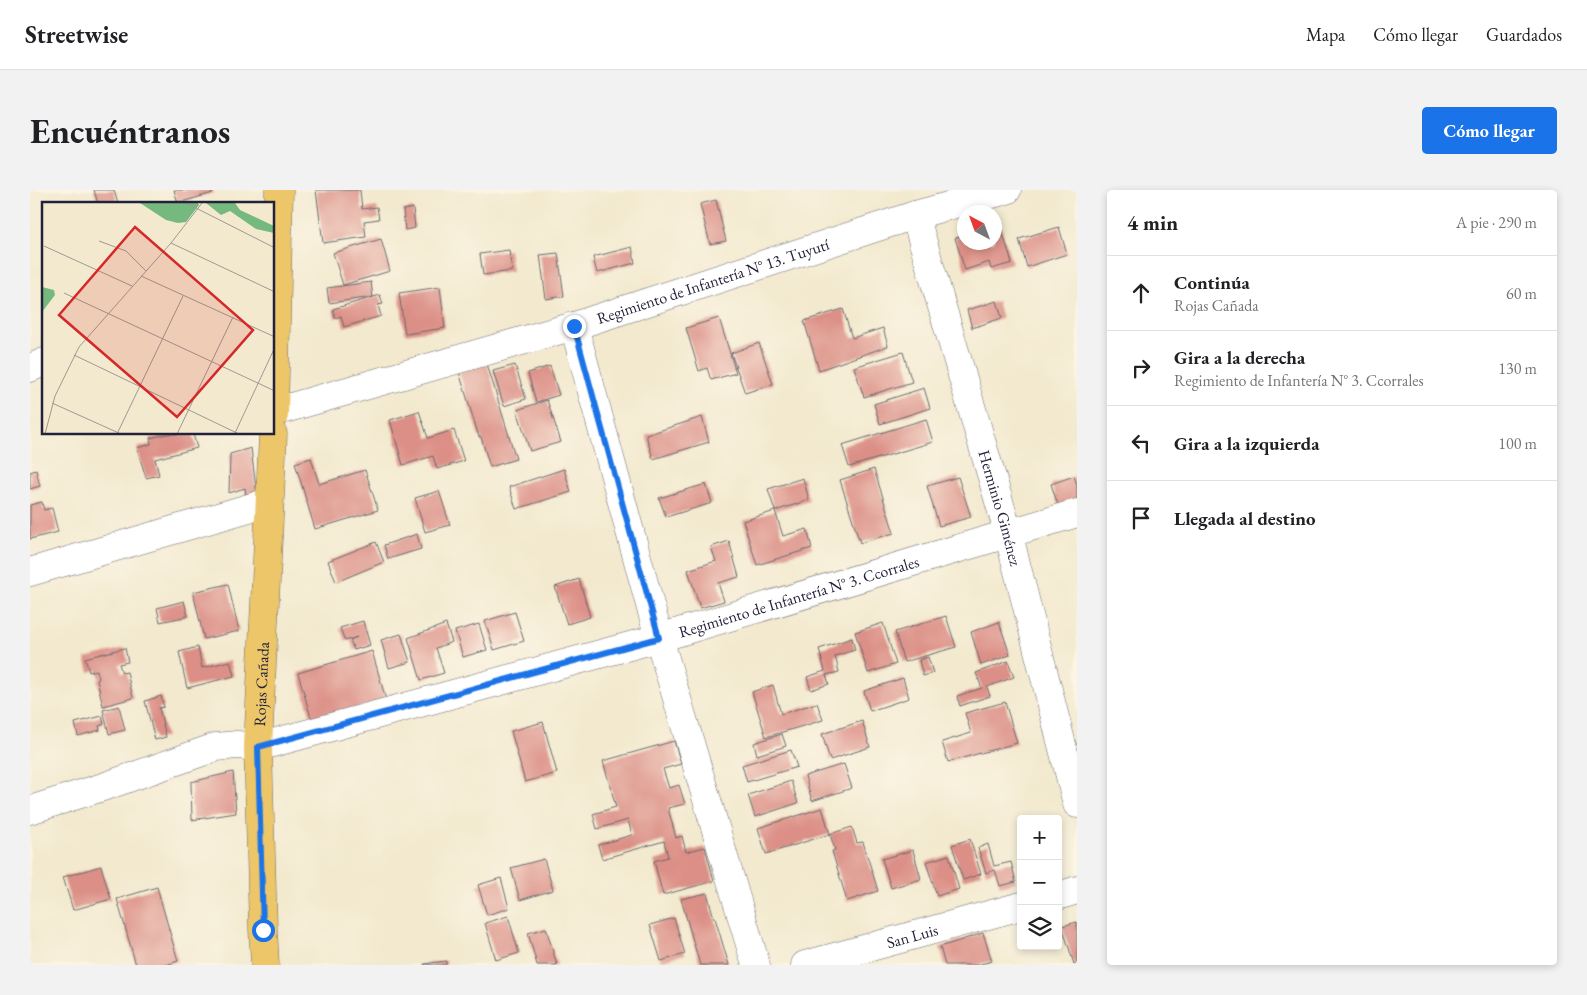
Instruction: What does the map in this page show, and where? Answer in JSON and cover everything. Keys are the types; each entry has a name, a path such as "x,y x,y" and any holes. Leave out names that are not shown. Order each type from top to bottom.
{"main road":[{"path":"275,328 279,190"},
{"name":"Rojas Cañada","path":"265,965 258,747 273,435"}],"street":[{"name":"Regimiento de Infantería N° 13. Tuyutí","path":"275,412 574,326 915,215 1006,190"},
{"name":"Herminio Giménez","path":"915,215 1008,532 1077,804"},
{"path":"574,326 659,638 756,965"},
{"path":"30,368 42,363"},
{"path":"30,572 269,502"},
{"name":"Regimiento de Infantería N° 3. Ccorrales","path":"30,810 106,786 216,747 237,745 258,747 659,638 1077,512"},
{"path":"1062,895 1077,890"},
{"name":"San Luis","path":"805,965 1017,907"}],"building":[{"path":"94,190 114,190 117,202 97,202"},
{"path":"174,190 213,190 213,193 178,202"},
{"path":"316,190 360,190 362,209 377,207 379,219 364,221 366,237 323,243"},
{"path":"716,200 726,241 710,244 700,204"},
{"path":"413,208 415,228 405,230 403,210"},
{"path":"1059,227 1067,254 1027,267 1019,239"},
{"path":"1002,230 1012,263 991,269 989,262 965,270 959,250 1002,250"},
{"path":"381,239 390,271 343,285 333,253"},
{"path":"632,247 635,263 597,273 593,257"},
{"path":"509,250 512,271 483,275 480,254"},
{"path":"558,253 564,296 546,299 540,255"},
{"path":"371,282 373,297 329,303 327,288"},
{"path":"440,287 445,328 405,334 399,293"},
{"path":"380,295 383,304 378,305 381,316 344,327 341,316 335,318 333,309"},
{"path":"997,301 1002,318 972,328 967,310"},
{"path":"843,309 852,338 883,328 888,346 819,370 804,321"},
{"path":"719,318 736,373 711,380 707,368 699,371 686,328"},
{"path":"759,343 773,384 745,393 731,353"},
{"path":"903,352 912,382 864,397 854,367"},
{"path":"487,364 516,459 490,467 459,372"},
{"path":"515,365 526,399 504,406 493,371"},
{"path":"550,366 559,395 536,402 528,373"},
{"path":"924,388 930,408 880,424 874,404"},
{"path":"547,400 561,442 530,451 517,410"},
{"path":"419,411 428,438 454,430 464,461 437,469 433,456 403,465 390,420"},
{"path":"702,417 709,442 653,459 646,435"},
{"path":"926,419 933,442 849,467 842,445"},
{"path":"163,435 193,435 197,448 155,459 159,475 146,478 137,448 151,444 150,438"},
{"path":"251,448 257,497 246,499 245,488 229,493 230,454"},
{"path":"311,458 319,484 365,470 378,510 315,529 295,463"},
{"path":"564,469 571,492 516,509 509,487"},
{"path":"874,469 894,533 860,543 840,480"},
{"path":"36,470 40,486 30,489 30,472"},
{"path":"1074,476 1077,485 1077,499 1058,505 1051,484"},
{"path":"958,477 971,517 939,526 927,486"},
{"path":"803,478 809,500 775,511 768,489"},
{"path":"706,484 712,503 666,517 659,498"},
{"path":"439,491 450,525 425,532 415,498"},
{"path":"42,502 44,510 52,508 58,532 30,539 30,505"},
{"path":"775,511 783,536 807,529 812,548 757,565 743,521"},
{"path":"417,534 421,549 388,559 384,545"},
{"path":"729,541 739,577 718,583 724,601 700,608 688,570 716,561 711,547"},
{"path":"376,542 384,562 336,582 328,561"},
{"path":"579,579 590,617 567,624 555,587"},
{"path":"228,584 239,631 204,639 193,592"},
{"path":"184,601 188,616 160,622 157,608"},
{"path":"515,612 524,641 494,650 485,621"},
{"path":"946,616 956,647 904,662 895,632"},
{"path":"363,621 370,645 354,650 350,640 357,637 345,641 340,628"},
{"path":"999,622 1010,655 981,665 971,632"},
{"path":"883,623 896,664 868,673 855,632"},
{"path":"446,624 452,642 436,648 444,673 421,680 408,638"},
{"path":"479,624 487,650 463,657 455,631"},
{"path":"401,634 410,662 389,668 381,640"},
{"path":"852,638 855,650 835,656 839,672 826,675 829,684 811,690 807,677 825,671 819,649"},
{"path":"198,647 202,668 230,661 234,676 187,688 179,652"},
{"path":"125,648 128,662 119,664 122,673 127,672 133,698 103,706 97,680 99,679 97,670 89,672 85,658"},
{"path":"372,651 386,700 312,721 298,673"},
{"path":"928,657 933,673 923,676 919,660"},
{"path":"1008,661 1014,677 987,687 990,696 960,706 957,696 982,688 976,673"},
{"path":"903,678 909,698 870,711 864,691"},
{"path":"773,685 781,714 817,703 823,720 766,737 752,692"},
{"path":"161,696 164,707 159,708 166,737 155,740 145,701"},
{"path":"1005,702 1017,743 948,762 942,742 971,733 965,713"},
{"path":"119,706 125,730 109,734 103,710"},
{"path":"102,716 104,724 99,726 100,730 78,736 75,723"},
{"path":"862,721 870,747 830,760 822,734"},
{"path":"543,722 557,773 525,782 511,731"},
{"path":"782,734 786,746 757,755 754,743"},
{"path":"674,741 681,764 663,769 669,788 679,785 685,804 668,808 676,838 682,836 686,852 705,847 714,881 663,895 654,861 668,857 664,841 602,859 598,845 632,835 628,820 597,829 593,814 616,807 603,761"},
{"path":"791,750 797,767 747,782 742,765"},
{"path":"844,764 852,788 812,801 805,776"},
{"path":"233,772 236,813 192,820 191,782"},
{"path":"791,781 798,803 755,817 748,795"},
{"path":"822,808 830,834 766,854 758,828"},
{"path":"852,827 857,843 863,842 878,891 847,901 832,851 835,850 830,834"},
{"path":"970,839 981,874 963,880 952,845"},
{"path":"988,844 994,866 1011,862 1016,882 1000,886 995,870 986,873 978,848"},
{"path":"913,850 921,879 891,888 882,859"},
{"path":"949,855 959,889 937,896 926,862"},
{"path":"544,859 553,890 520,900 511,868"},
{"path":"101,866 111,899 73,910 63,877"},
{"path":"501,878 509,908 487,915 478,885"},
{"path":"157,887 178,961 166,965 136,965 117,899"},
{"path":"707,893 729,965 700,965 681,899"},
{"path":"508,916 519,953 496,960 485,923"},
{"path":"674,918 685,954 661,961 650,925"},
{"path":"1077,922 1077,963 1074,964 1062,926"},
{"path":"546,928 557,965 537,965 528,933"},
{"path":"983,933 992,961 977,965 945,965 940,947"},
{"path":"446,961 446,965 424,965 424,964"}],"route":[{"path":"263,930 258,747 659,638 574,326"}]}
